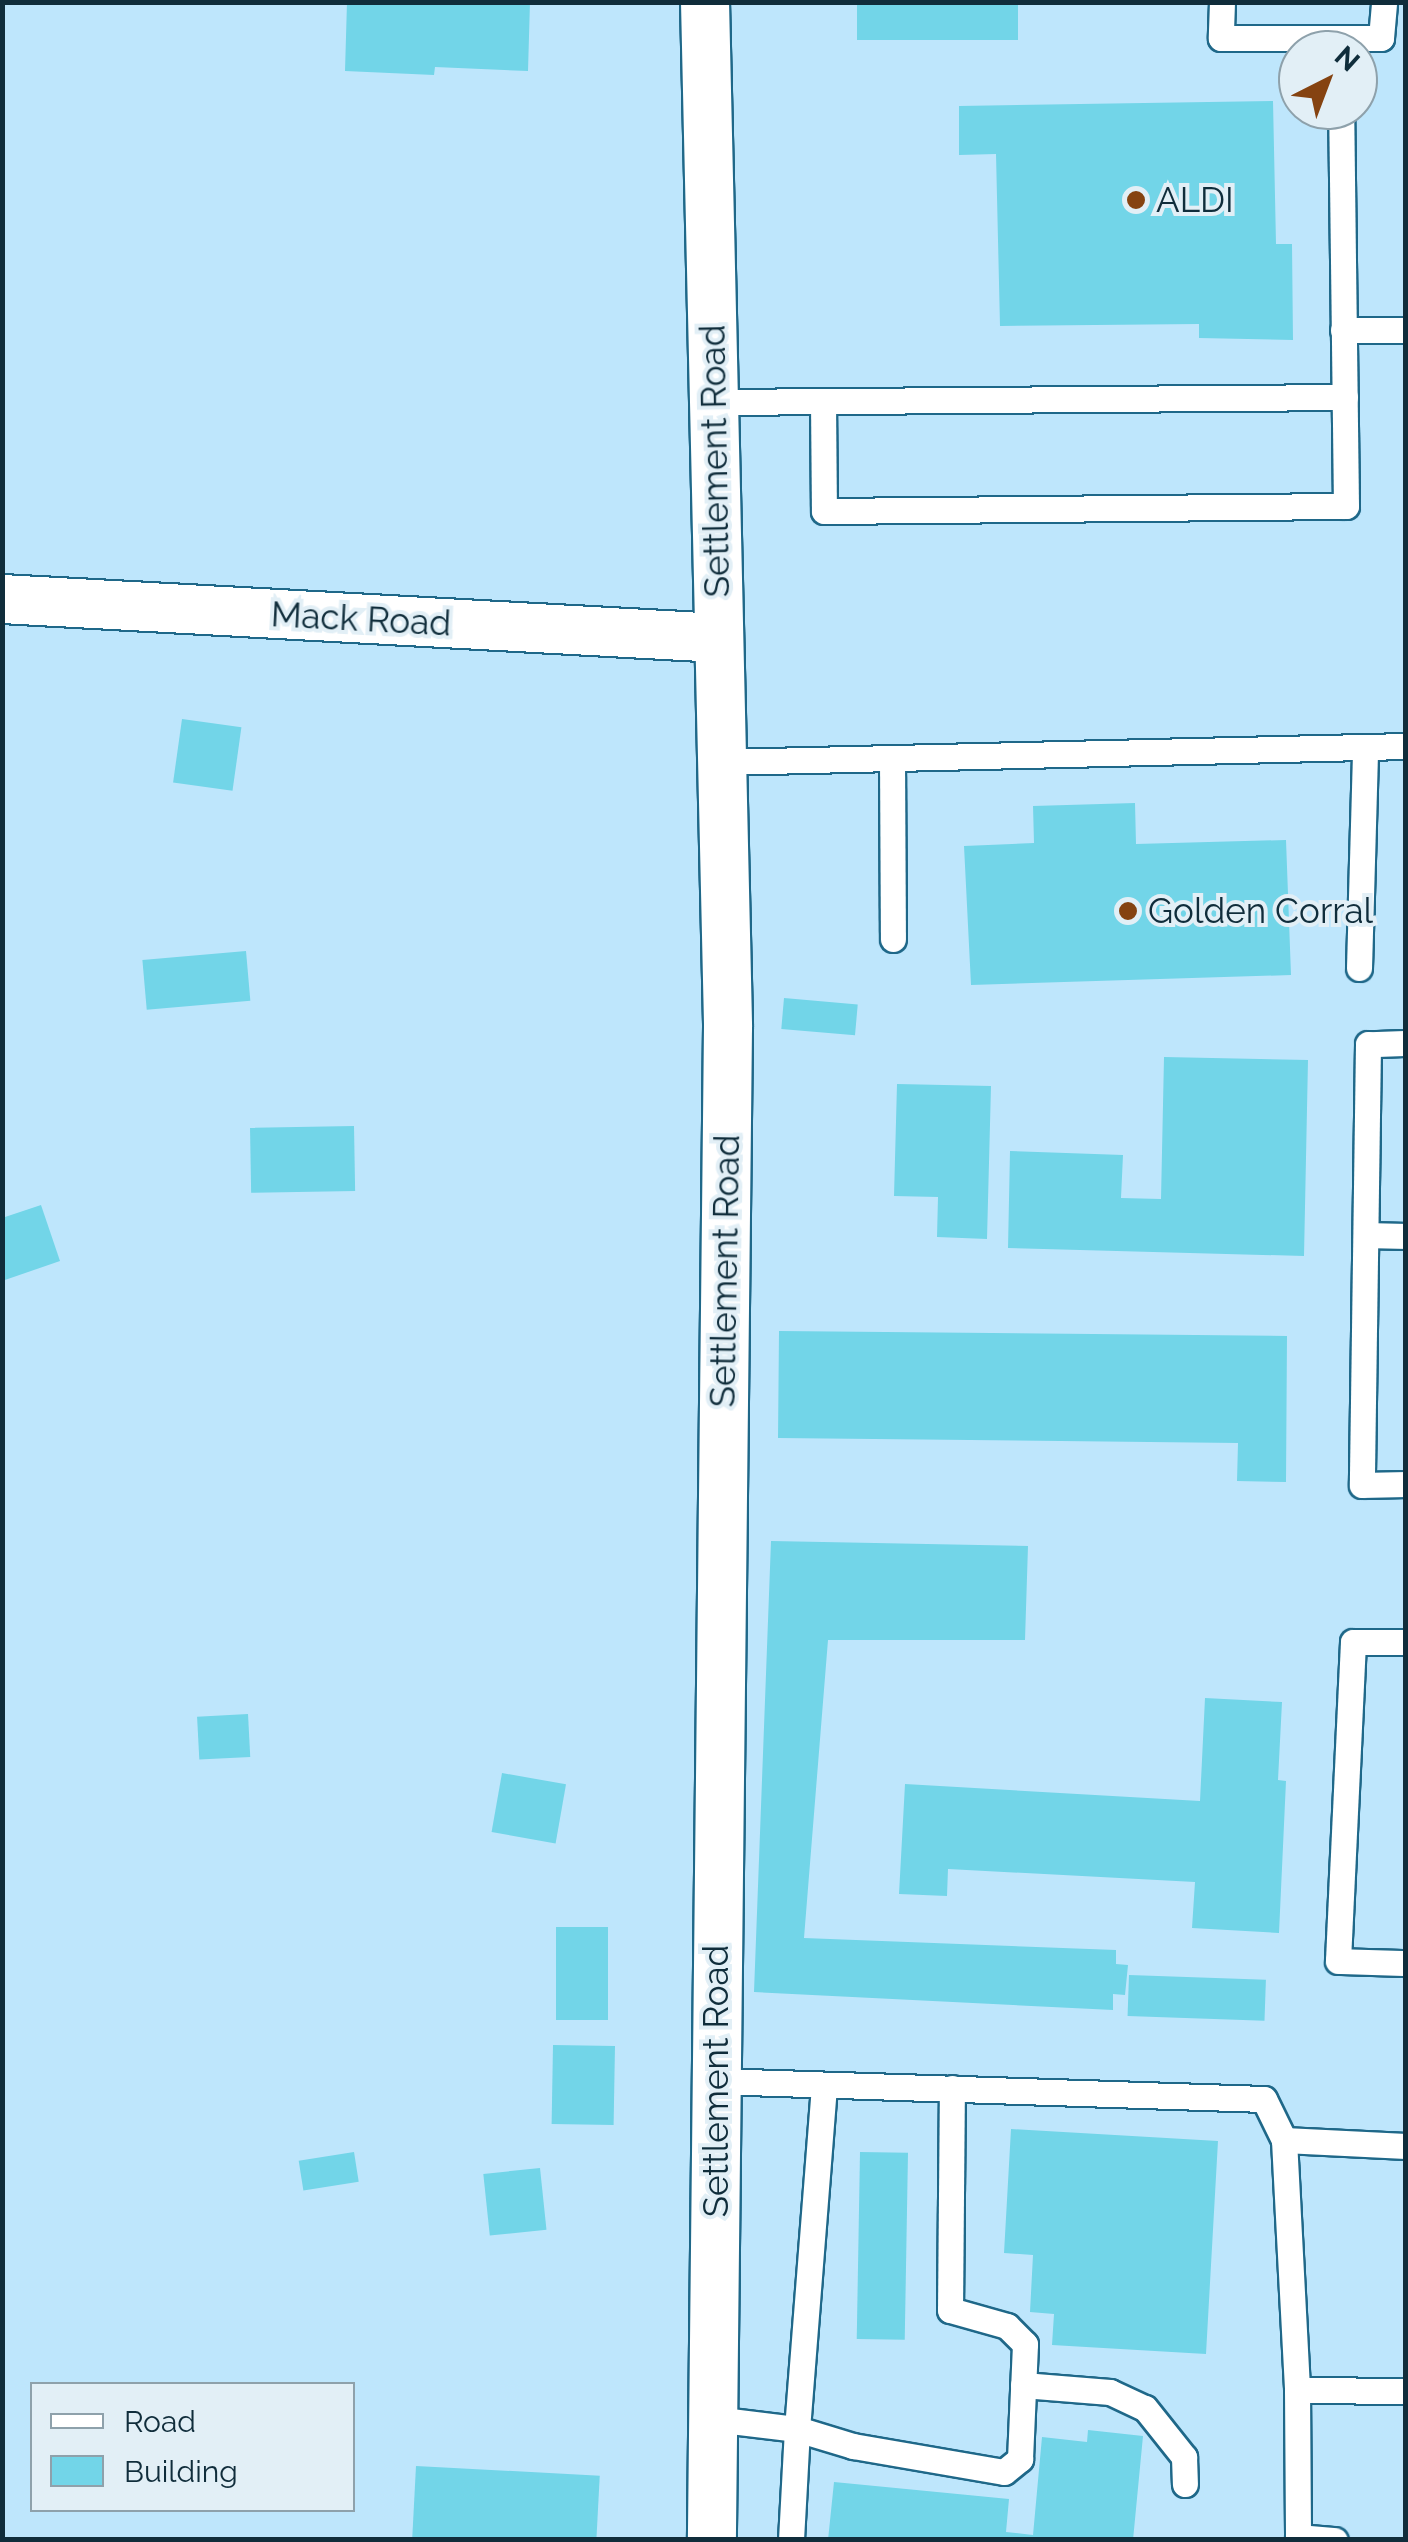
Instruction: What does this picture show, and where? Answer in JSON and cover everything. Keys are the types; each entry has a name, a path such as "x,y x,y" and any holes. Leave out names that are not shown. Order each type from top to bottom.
{"street":[{"name":"Settlement Road","path":"705,2 728,1027 712,2540"},
{"name":"Mack Road","path":"2,600 720,638"}],"lane":[{"path":"1222,2 1221,38 1381,38 1384,2"},
{"path":"823,401 824,511 1346,506 1340,130"},
{"path":"1344,330 1406,330"},
{"path":"714,402 1344,397"},
{"path":"1359,968 1366,746"},
{"path":"723,762 1406,746"},
{"path":"892,758 893,939"},
{"path":"1406,1043 1368,1044 1362,1485 1406,1484"},
{"path":"1366,1235 1406,1236"},
{"path":"1406,1642 1352,1642 1338,1961 1406,1963"},
{"path":"716,2081 1264,2099 1284,2140 1297,2390 1298,2538 1335,2540"},
{"path":"791,2540 824,2086"},
{"path":"714,2419 797,2429 853,2446 1004,2472 1020,2459 1025,2344 1008,2326 950,2310 952,2088"},
{"path":"1284,2140 1406,2146"},
{"path":"1023,2384 1110,2392 1145,2408 1184,2457 1185,2484"},
{"path":"1297,2390 1406,2391"}],"building":[{"path":"347,2 530,2 528,71 435,67 434,75 345,71"},
{"path":"857,2 1018,2 1018,40 857,40"},
{"name":"ALDI","path":"1273,101 1276,244 1292,244 1293,340 1199,338 1199,324 1000,326 996,154 959,155 959,106"},
{"path":"182,719 241,727 233,791 173,782"},
{"name":"Golden Corral","path":"1135,803 1136,844 1286,840 1291,975 971,985 964,846 1034,843 1033,806"},
{"path":"246,951 250,1001 147,1010 142,960"},
{"path":"784,998 858,1004 855,1035 781,1029"},
{"path":"1164,1057 1308,1060 1304,1256 1008,1248 1010,1151 1123,1155 1121,1198 1161,1199"},
{"path":"897,1084 991,1086 987,1239 937,1237 938,1197 894,1196"},
{"path":"354,1126 355,1191 251,1193 250,1128"},
{"path":"41,1205 60,1261 2,1281 2,1218"},
{"path":"779,1331 1287,1336 1286,1482 1237,1481 1238,1443 778,1438"},
{"path":"771,1541 1028,1546 1025,1640 828,1640 804,1938 1116,1950 1116,1964 1128,1965 1125,1995 1113,1994 1113,2010 754,1992"},
{"path":"1205,1698 1282,1702 1278,1780 1286,1781 1279,1933 1192,1928 1195,1882 948,1869 947,1896 899,1894 905,1784 1200,1801"},
{"path":"248,1714 250,1757 199,1760 197,1717"},
{"path":"502,1773 566,1784 556,1843 492,1832"},
{"path":"556,1927 608,1927 608,2020 556,2020"},
{"path":"1129,1975 1266,1980 1264,2021 1128,2016"},
{"path":"553,2045 615,2046 614,2125 552,2124"},
{"path":"1011,2129 1218,2141 1206,2354 1052,2345 1054,2314 1030,2312 1033,2255 1004,2253"},
{"path":"354,2152 359,2182 303,2190 299,2161"},
{"path":"860,2152 908,2153 905,2340 857,2339"},
{"path":"540,2168 546,2230 490,2236 483,2174"},
{"path":"1088,2430 1143,2436 1133,2540 828,2540 834,2482 1009,2499 1006,2532 1033,2535 1042,2437 1087,2442"},
{"path":"416,2466 600,2476 596,2540 412,2540"}],"place":[{"name":"ALDI","path":"1136,200"},
{"name":"Golden Corral","path":"1128,911"}]}
